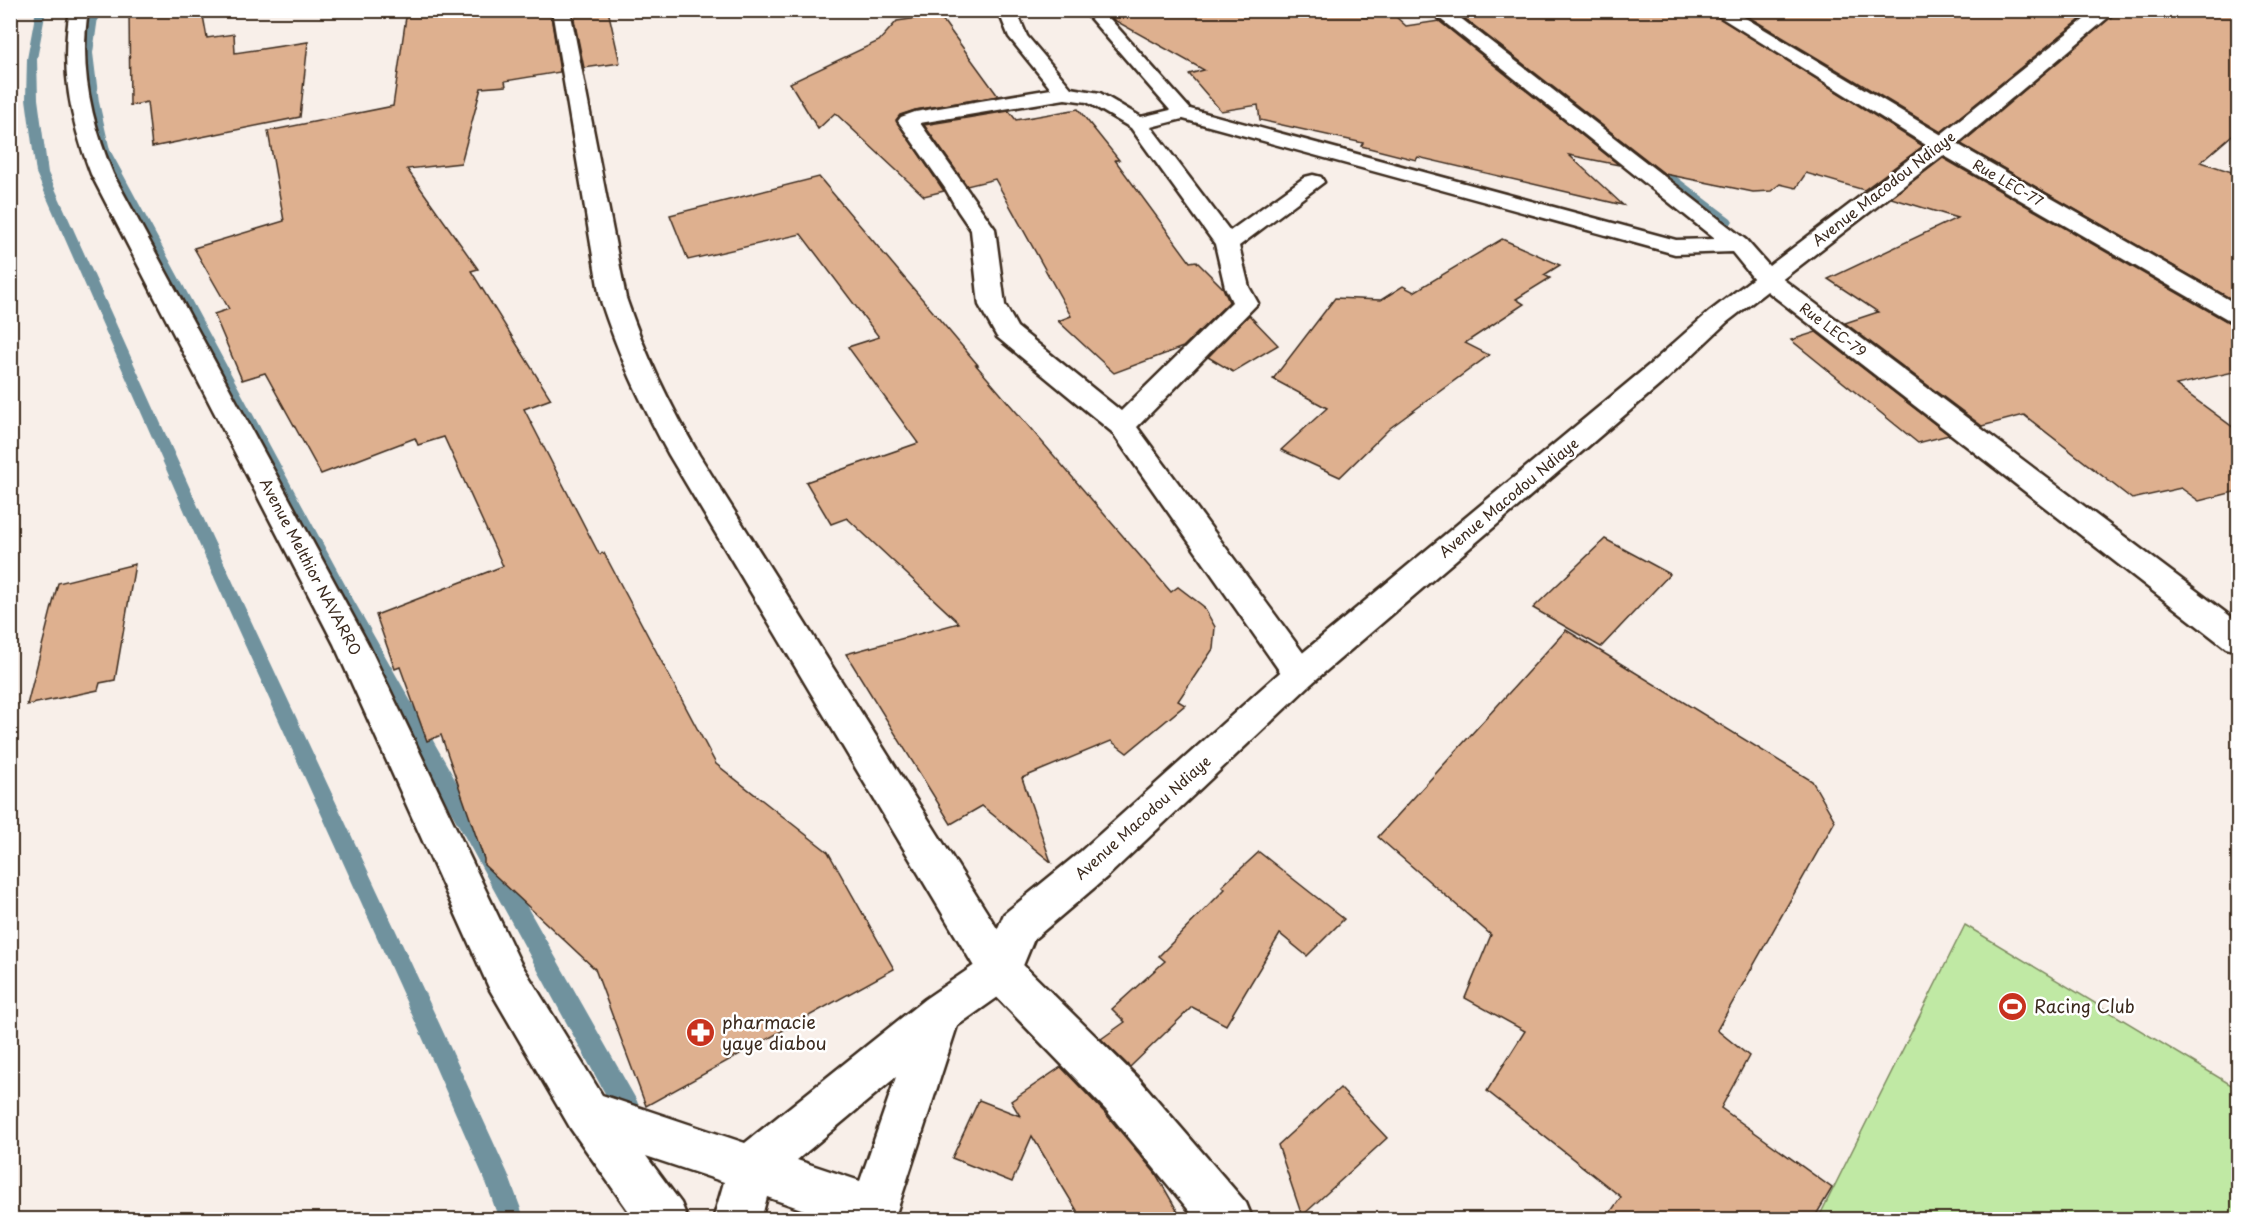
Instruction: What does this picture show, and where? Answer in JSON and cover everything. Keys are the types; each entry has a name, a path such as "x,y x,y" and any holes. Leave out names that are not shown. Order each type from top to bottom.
{"street":[{"name":"Avenue Melthior NAVARRO","path":"79,10 73,55 88,142 102,174 351,644 505,976 586,1113 664,1220"},
{"path":"561,10 613,298 628,343 650,394 723,520 1000,971 1124,1095 1229,1220"},
{"path":"1007,10 1018,37 1065,93"},
{"path":"1092,10 1183,113"},
{"name":"Rue LEC-79","path":"1438,10 1737,245 1767,279 2238,639"},
{"name":"Rue LEC-77","path":"1718,10 1941,145 2238,315"},
{"name":"Avenue Macodou Ndiaye","path":"1000,971 1017,927 1094,864 1300,674 1658,372 1718,317 1941,145 2108,10"},
{"path":"1122,426 1245,303 1237,287 1227,244 1138,124 1093,97 1065,93 915,118 908,122 956,187 969,211 983,229 992,305 1006,331 1122,426 1300,674"},
{"path":"1138,124 1183,113 1675,247 1737,245"},
{"path":"1227,244 1313,182"},
{"path":"737,1220 751,1168 940,1012 1000,971"},
{"path":"586,1113 751,1168 871,1214 940,1012"}],"green space":[{"name":"Racing Club","path":"1965,925 2238,1089 2238,1219 1818,1219"}],"building":[{"path":"129,10 202,10 207,38 234,34 235,53 308,42 300,117 152,147 147,102 130,106"},
{"path":"407,10 550,10 560,72 505,81 506,86 481,88 461,163 407,169 478,269 471,271 551,399 524,409 599,554 604,553 716,764 828,852 894,969 646,1106 595,969 484,865 484,859 441,735 427,741 400,667 395,669 376,615 503,566 444,437 418,445 415,438 321,474 265,373 242,380 214,314 229,309 194,248 284,221 268,131 393,106"},
{"path":"572,10 608,10 620,63 584,68"},
{"path":"1105,10 1357,10 1363,17 1395,16 1406,26 1439,21 1619,165 1569,155 1623,205 1418,157 1416,160 1361,146 1363,143 1260,120 1258,105 1221,111 1189,74 1204,70 1114,20"},
{"path":"1511,10 1707,10 1923,146 1864,190 1806,173 1796,188 1780,184 1771,191 1753,192 1665,174 1463,17"},
{"path":"1737,10 2092,10 1941,132"},
{"path":"2119,10 2238,10 2238,130 2201,162 2238,174 2238,303 1961,144"},
{"path":"939,15 998,96 915,110 900,115 896,120 944,191 924,196 835,113 818,129 790,83 879,41 897,21"},
{"path":"1078,109 1119,160 1115,160 1190,262 1196,261 1223,288 1229,302 1183,347 1114,373 1058,321 1071,316 995,179 967,186 924,125 1009,111 1016,120"},
{"path":"1943,158 2228,322 2238,325 2238,371 2176,385 2238,431 2238,491 2199,501 2181,488 2132,499 2024,415 1982,426 1845,323 1878,312 1828,279 1957,218 1891,198"},
{"path":"819,177 978,365 976,365 1171,592 1178,587 1203,606 1215,627 1213,649 1178,701 1185,705 1127,753 1111,741 1022,778 1051,862 982,806 951,824 846,654 959,623 847,518 831,524 806,482 918,443 848,347 879,337 801,234 688,260 670,215"},
{"path":"1502,239 1560,265 1544,275 1550,278 1516,299 1524,304 1465,343 1489,355 1390,428 1340,477 1281,450 1327,408 1273,379 1335,298 1381,300 1403,286 1414,292"},
{"path":"1249,315 1278,345 1233,372 1208,357"},
{"path":"1816,332 1949,435 1918,443 1791,340"},
{"path":"1605,539 1670,574 1601,647 1533,608"},
{"path":"135,564 115,680 100,683 98,690 27,705 58,583"},
{"path":"1566,630 1812,781 1835,821 1717,1030 1749,1056 1721,1108 1832,1188 1813,1220 1605,1220 1621,1197 1487,1091 1525,1031 1465,998 1491,935 1378,837"},
{"path":"1259,852 1344,919 1307,956 1280,934 1226,1025 1192,1007 1130,1067 1101,1039 1125,1022 1112,1009 1165,961 1159,956 1225,889 1222,886"},
{"path":"1061,1067 1105,1113 1156,1174 1182,1219 1082,1219 1032,1136 1012,1182 952,1158 979,1100 1020,1116 1011,1101"},
{"path":"1340,1088 1387,1138 1302,1216 1278,1145"}],"waterway":[{"path":"41,10 32,59 32,99 42,173 203,535 431,1031 499,1183 512,1220"},
{"path":"94,10 88,53 93,102 104,150 340,592 628,1110"},
{"path":"1456,10 1483,31"},
{"path":"1649,160 1727,221"}],"place":[{"name":"Racing Club","path":"2013,1007"},
{"name":"pharmacie yaye diabou","path":"701,1033"}]}
